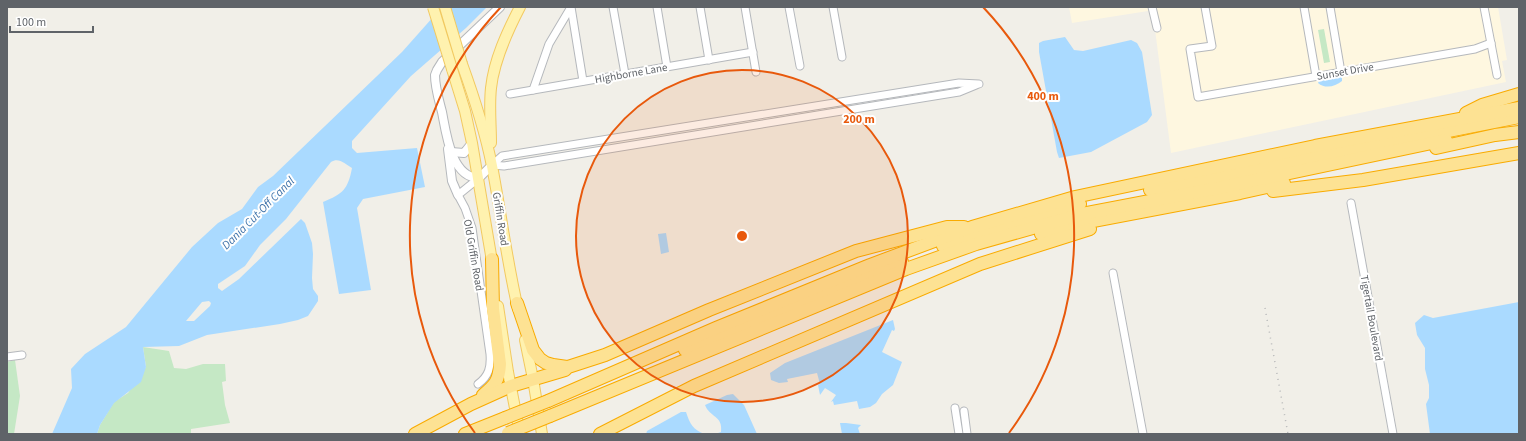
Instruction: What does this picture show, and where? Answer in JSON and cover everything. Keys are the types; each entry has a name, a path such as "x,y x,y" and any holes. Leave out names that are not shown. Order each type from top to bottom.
{"highway":[{"path":"1455,119 1482,105 1519,94"},
{"path":"524,434 550,411 716,328 870,265 972,227 1074,197 1314,146 1519,108"},
{"path":"550,411 938,247 1080,204 1519,116"},
{"path":"550,411 906,269 976,244 1082,214 1218,188 1519,124"},
{"path":"481,434 506,427 550,411 978,250 1072,225 1240,193 1495,135 1519,132"},
{"path":"1240,193 1363,180 1519,153"},
{"path":"1348,160 1405,155"},
{"path":"600,434 694,386 980,264 1139,213"},
{"path":"415,434 511,386 565,370 568,367 612,352 717,306 856,251 947,227 972,227"},
{"path":"479,401 497,382 500,374 493,310 492,260"},
{"path":"517,303 533,350 538,356 550,364 568,367"},
{"path":"464,434 506,427"}],"main road":[{"name":"Griffin Road","path":"433,7 463,104 472,143 479,178 511,386 520,434"},
{"name":"Griffin Road","path":"445,7 482,124 492,165 508,263 533,379 542,434"},
{"path":"492,165 490,100 493,79 504,43 520,7"}],"street":[{"path":"479,178 472,177 467,174 458,164 451,152 447,140 435,82 435,72 442,62 500,7"},
{"path":"571,7 583,81"},
{"path":"533,90 549,44 571,7"},
{"path":"613,7 625,74"},
{"path":"657,7 667,67"},
{"path":"700,7 709,60"},
{"path":"745,7 756,72"},
{"path":"789,7 800,66"},
{"path":"833,7 842,57"},
{"path":"1152,7 1157,28"},
{"name":"Sunset Drive","path":"1206,7 1212,46 1190,49 1198,97 1475,49 1491,43"},
{"path":"1304,7 1316,76"},
{"path":"1330,7 1342,72"},
{"path":"1484,7 1497,75"},
{"name":"Highborne Lane","path":"510,94 753,52"},
{"path":"447,140 451,176 458,195 479,178 492,165 502,156 959,82 979,84 959,92 504,166 492,165"},
{"path":"451,152 464,152 472,143"},
{"name":"Old Griffin Road","path":"458,195 468,215 473,235 490,359 487,375 478,384"},
{"name":"Tigertail Boulevard","path":"1351,203 1393,434"},
{"path":"1113,273 1143,434"},
{"path":"7,357 22,355"},
{"path":"955,408 959,434"},
{"path":"964,411 967,434"}],"shaded area":[{"path":"1069,7 1498,7 1507,60 1502,61 1506,82 1171,153 1153,14 1148,11 1072,23"}],"green space":[{"path":"1324,29 1330,62 1324,63 1318,30"},
{"path":"143,347 169,351 174,368 186,369 203,364 225,364 226,381 222,382 225,405 230,423 191,429 191,434 97,434 100,425 114,402 128,393 146,367"},
{"path":"15,360 20,396 14,434 7,434 7,362"}],"water":[{"name":"Dania Cut-Off Canal","path":"442,7 487,7 466,28 411,76 352,141 352,148 357,153 417,148 425,187 363,199 357,208 371,290 339,294 323,202 344,190 349,181 352,168 337,160 331,162 286,219 260,245 245,266 218,284 218,288 222,291 239,279 301,219 305,223 312,243 313,289 318,296 318,301 308,316 280,324 207,335 179,346 143,347 146,367 141,382 114,403 100,425 97,434 52,434 72,388 71,369 85,354 126,327 192,247 218,223 242,209 258,187 273,176 402,52","holes":["209,301 211,303 210,306 194,321 186,321 202,302"]},
{"path":"1065,37 1074,50 1083,51 1131,40 1137,43 1142,52 1152,115 1147,122 1091,152 1059,158 1039,52 1039,43"},
{"path":"1341,77 1342,81 1333,86 1327,87 1318,83 1319,81"},
{"path":"666,233 669,252 661,254 658,234"},
{"path":"1519,302 1519,434 1430,434 1426,404 1429,398 1429,385 1425,369 1425,348 1417,335 1415,323 1424,315 1433,318"},
{"path":"893,320 895,329 894,331 892,330 882,352 902,362 893,385 882,394 876,403 870,407 859,409 857,401 834,405 833,401 831,402 836,395 825,388 820,395 818,385 820,384 817,373 787,379 788,382 779,383 771,380 770,373 785,363"},
{"path":"733,394 744,405 757,434 715,434 721,432 720,422 705,405 727,395"},
{"path":"681,412 686,412 692,426 705,434 646,434 647,431"},
{"path":"840,423 861,425 858,428 860,434 842,434"}],"railway":[{"path":"1265,308 1288,434"}]}
